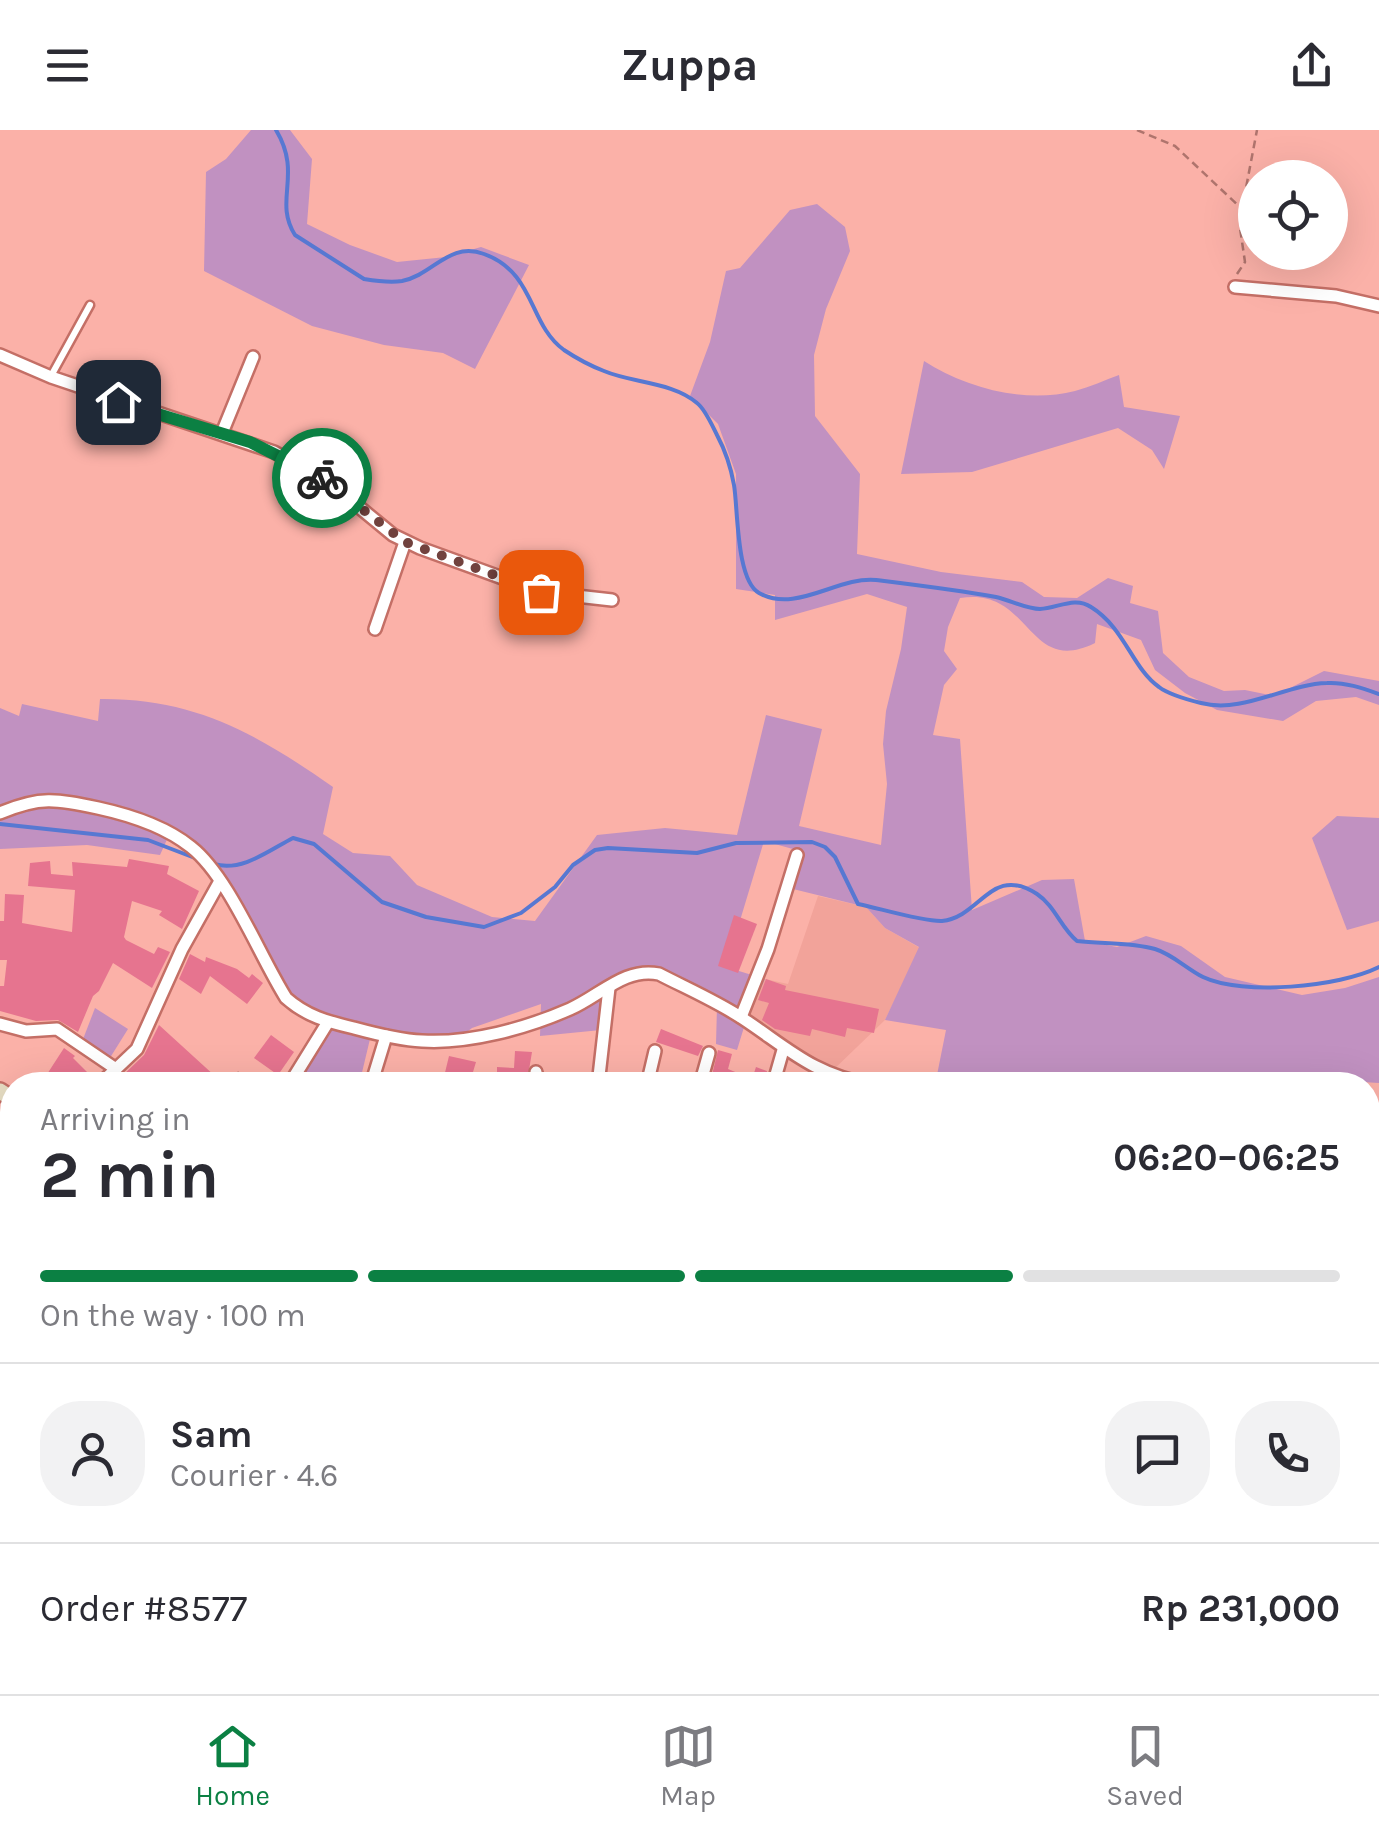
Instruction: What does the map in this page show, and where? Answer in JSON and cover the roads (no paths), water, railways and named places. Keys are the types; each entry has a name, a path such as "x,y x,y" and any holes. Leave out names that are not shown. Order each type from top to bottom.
{"street":[{"path":"1235,287 1336,296 1379,306"},
{"path":"0,355 51,378 222,433 304,467 405,542 541,592 612,600"},
{"path":"222,433 252,356"},
{"path":"376,629 405,542"},
{"path":"0,813 30,800 46,800 112,811 156,825 192,848 220,881 286,998 302,1012 328,1022 422,1042 465,1039 542,1020 635,972 660,974 741,1017 783,1050 829,1072"},
{"path":"741,1017 768,950 797,855"},
{"path":"113,1072 144,1036 182,948 220,881"},
{"path":"599,1072 609,988"},
{"path":"297,1072 328,1022"},
{"path":"0,1024 26,1031 56,1030 116,1069"},
{"path":"375,1072 386,1036"},
{"path":"776,1072 783,1050"},
{"path":"650,1072 655,1052"},
{"path":"704,1072 709,1052"}],"lane":[{"path":"51,378 90,305"}],"waterway":[{"path":"276,130 287,160 287,210 295,235 364,279 378,281 413,278 461,252 484,254 513,273 544,327 564,350 604,371 676,391 700,406 729,466 742,559 751,586 759,593 788,599 847,583 876,580 996,597 1035,609 1079,603 1103,616 1150,679 1163,690 1185,699 1233,705 1327,683 1347,684 1379,694"},
{"path":"0,824 148,840 195,858"},
{"path":"214,864 245,863 293,838 314,844 382,902 426,917 484,927 521,913 595,850 697,853 736,843 812,842 835,857 858,904 913,917 942,921 967,911 997,888 1021,886 1043,899 1077,941 1155,949 1220,983 1291,987 1340,980 1379,967"}]}
